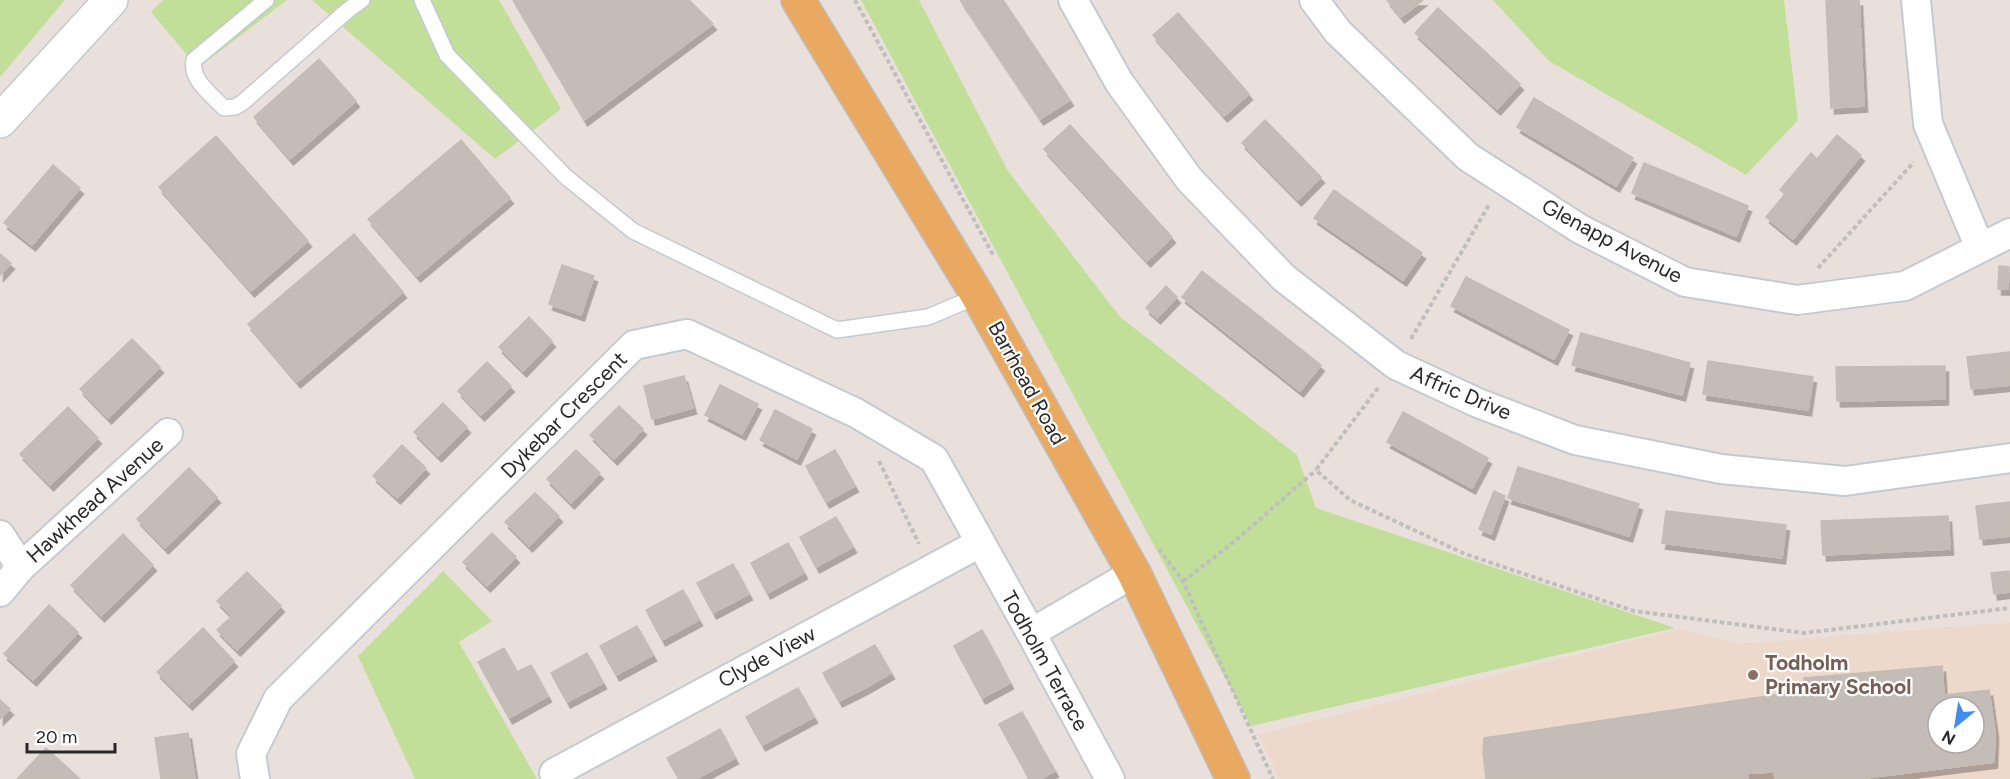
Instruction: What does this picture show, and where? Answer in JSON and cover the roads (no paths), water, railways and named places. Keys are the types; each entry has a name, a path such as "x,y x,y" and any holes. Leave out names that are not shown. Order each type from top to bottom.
{"main road":[{"name":"Barrhead Road","path":"798,0 978,296 1134,573 1233,779"}],"street":[{"path":"0,121 111,0"},
{"name":"Affric Drive","path":"1073,0 1119,82 1189,179 1284,278 1396,365 1478,403 1575,440 1721,469 1845,481 2010,458"},
{"name":"Glenapp Avenue","path":"1314,0 1338,32 1468,157 1580,229 1685,282 1797,300 1905,286 2010,233"},
{"path":"1916,0 1928,124 1980,248"},
{"name":"Dykebar Crescent","path":"255,779 251,754 278,699 634,345 687,334 856,413 934,459 980,543"},
{"name":"Hawkhead Avenue","path":"0,592 21,567 168,433"},
{"name":"Hawkhead Avenue","path":"0,535 21,567"},
{"name":"Clyde View","path":"555,773 980,543"},
{"name":"Todholm Terrace","path":"980,543 1110,779"},
{"path":"1031,633 1134,573"}],"lane":[{"path":"266,0 194,60 193,71 196,78 224,108 235,107 242,103 344,5 362,0"},
{"path":"422,0 447,55 566,177 633,231 837,330 928,317 978,296"}],"place":[{"name":"Todholm Primary School","path":"1753,675"}]}
